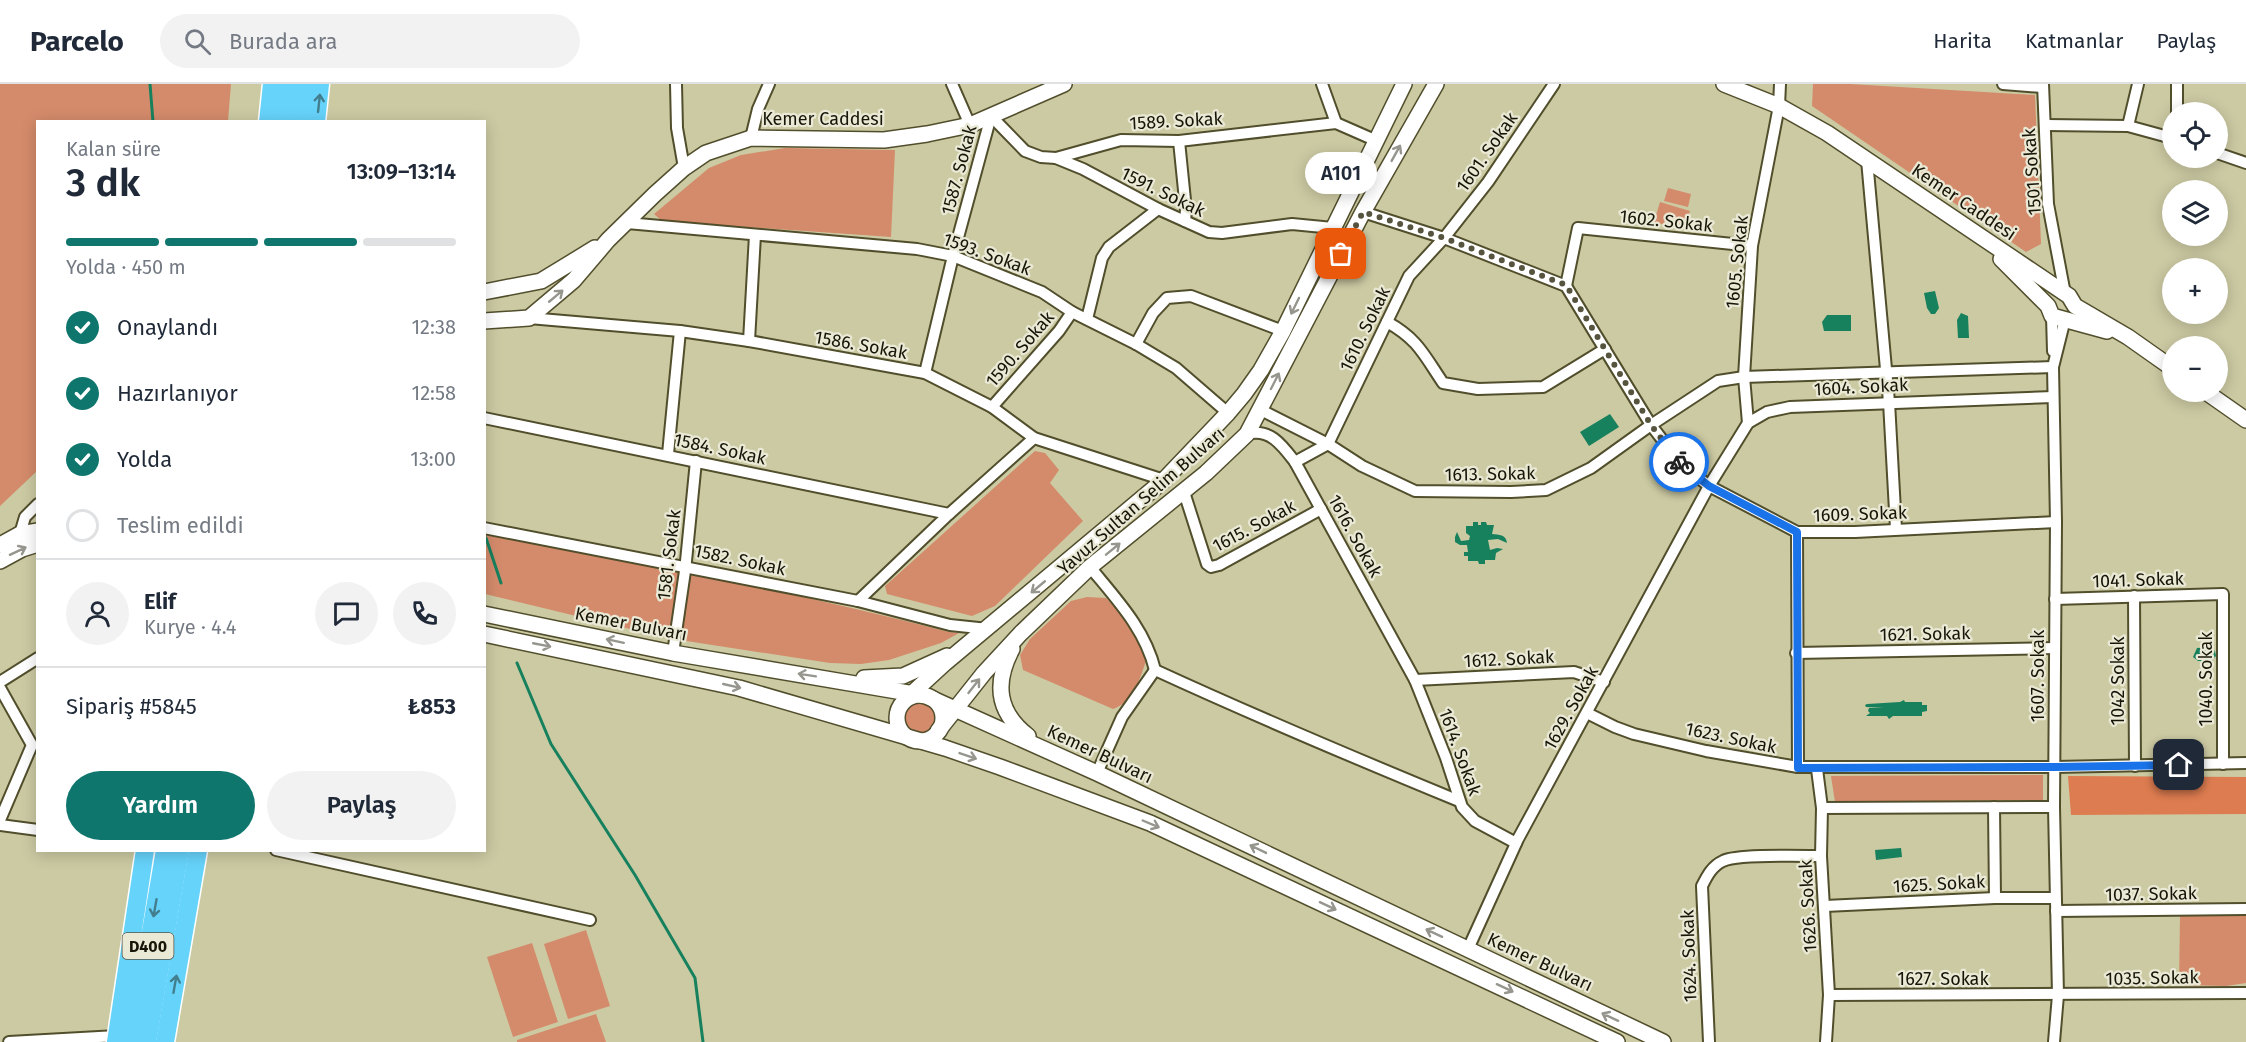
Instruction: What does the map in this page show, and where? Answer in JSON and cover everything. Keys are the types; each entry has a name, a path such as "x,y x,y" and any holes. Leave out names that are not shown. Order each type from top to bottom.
{"highway":[{"path":"268,120 272,84"},
{"path":"284,120 287,84"},
{"path":"301,120 303,84"},
{"path":"316,120 320,84"},
{"path":"122,1040 145,852"},
{"name":"D400","path":"122,1040 165,852"},
{"name":"D400","path":"147,1042 180,852"},
{"path":"165,1042 198,852"}],"main road":[{"name":"Kemer Caddesi","path":"529,318 574,280 608,240 684,168 706,153 751,138 884,140 927,134 970,125 1064,84"},
{"name":"Yavuz Sultan Selim Bulvarı","path":"914,697 966,647 1164,480 1228,413 1261,370 1283,331 1404,84"},
{"name":"Yavuz Sultan Selim Bulvarı","path":"938,731 984,673 1021,633 1090,567 1184,492 1247,434 1363,212 1436,84"},
{"name":"Kemer Caddesi","path":"1724,84 1779,106 1827,133 2072,297 2075,306 2128,337 2162,361"},
{"path":"1976,233 2055,314 2128,337"},
{"name":"Kemer Caddesi","path":"486,292 542,281 608,240"},
{"path":"2055,314 2050,299 2058,292 2065,294"},
{"path":"2055,314 2072,317 2076,310 2075,306"},
{"path":"486,321 529,318"},
{"path":"2220,402 2246,420"},
{"path":"0,545 20,534 36,531"},
{"path":"0,561 22,549 36,545"},
{"name":"Kemer Bulvarı","path":"486,614 673,653 835,680 914,697 956,709 1097,773 1663,1042"},
{"path":"1021,633 1001,675 1002,697 1006,710 1016,727 1047,751"},
{"path":"486,634 739,688 978,760 1150,823 1617,1042"},
{"path":"835,680 903,675 966,647"},
{"path":"914,697 933,699 941,711 942,718 938,731 926,740 912,739 900,729 897,722 900,707 914,697"}],"street":[{"path":"676,84 677,128 684,168"},
{"path":"751,138 758,109 769,84"},
{"path":"952,84 970,125"},
{"path":"1323,84 1336,123 1377,141"},
{"name":"1601. Sokak","path":"1444,238 1488,182 1554,84"},
{"name":"1605. Sokak","path":"1748,423 1744,377 1752,246 1779,106 1780,84"},
{"path":"2003,84 2043,85"},
{"path":"2128,126 2138,84"},
{"path":"2177,84 2177,102"},
{"name":"1501 Sokak","path":"2043,85 2048,204 2065,294"},
{"name":"1589. Sokak","path":"991,116 1025,152 1041,157 1056,158 1121,140 1179,141 1336,123"},
{"name":"1587. Sokak","path":"925,373 953,256 991,116"},
{"path":"2046,125 2128,126 2162,135"},
{"path":"1179,141 1185,221"},
{"path":"2228,157 2246,163"},
{"name":"1591. Sokak","path":"1056,158 1083,169 1158,209 1209,232 1222,233 1293,224 1333,228"},
{"path":"1867,160 1889,402 1896,528"},
{"path":"1087,319 1102,258 1108,247 1158,209"},
{"path":"1363,212 1444,238 1566,285"},
{"name":"1593. Sokak","path":"627,223 917,249 953,256 1032,288 1072,312 1136,344 1176,368 1228,413"},
{"name":"1602. Sokak","path":"1566,285 1578,228 1752,246"},
{"path":"749,341 754,235"},
{"name":"1610. Sokak","path":"1328,444 1409,276 1444,238"},
{"name":"1609. Sokak","path":"1566,285 1651,425 1680,464 1709,486 1797,532 1855,532 1896,528 2056,522"},
{"path":"1136,344 1153,313 1167,298 1191,296 1283,331"},
{"name":"1590. Sokak","path":"992,406 1059,331 1072,312"},
{"name":"1607. Sokak","path":"2055,314 2053,397 2056,522 2054,807 2058,995 2056,1039"},
{"name":"1586. Sokak","path":"529,318 749,341 925,373 992,406 1034,438 1164,480"},
{"path":"1387,322 1410,336 1424,350 1443,383 1478,388 1543,387 1605,349"},
{"path":"668,454 680,332"},
{"name":"1613. Sokak","path":"1261,410 1328,444 1362,466 1415,490 1511,492 1546,490 1591,468 1718,381 1744,377 2053,367"},
{"name":"1604. Sokak","path":"1748,423 1767,412 1790,407 2053,397"},
{"name":"1584. Sokak","path":"486,418 668,454 949,514"},
{"path":"1709,486 1748,423"},
{"name":"1616. Sokak","path":"1247,434 1267,434 1284,447 1295,462 1415,680"},
{"path":"858,601 949,514 1034,438"},
{"path":"1295,462 1328,444"},
{"name":"1581. Sokak","path":"673,653 696,461"},
{"name":"1629. Sokak","path":"1468,949 1516,843 1709,486"},
{"name":"1615. Sokak","path":"1184,492 1207,564 1212,567 1321,509"},
{"path":"20,534 25,517 36,506"},
{"name":"1582. Sokak","path":"486,528 858,601 950,625 988,629"},
{"path":"1797,532 1798,768"},
{"path":"1090,567 1139,628 1155,670 1268,722 1459,801"},
{"name":"1041. Sokak","path":"2055,599 2223,594"},
{"name":"1040. Sokak","path":"2223,594 2223,764"},
{"name":"1042 Sokak","path":"2134,596 2135,766"},
{"name":"1621. Sokak","path":"1796,653 2055,648"},
{"path":"0,682 36,659"},
{"path":"1097,773 1122,717 1155,670"},
{"name":"1612. Sokak","path":"1415,680 1574,672 1604,682"},
{"name":"1614. Sokak","path":"1415,680 1464,811 1474,821 1516,843"},
{"path":"0,688 33,745 0,820"},
{"name":"1623. Sokak","path":"1587,713 1634,734 1706,751 1798,768 2055,767 2246,763"},
{"name":"1626. Sokak","path":"1817,769 1822,808 1821,856 1829,995 1826,1042"},
{"path":"1994,807 1995,898"},
{"path":"1822,808 2054,807"},
{"path":"0,825 36,830"},
{"path":"295,852 590,920"},
{"name":"1624. Sokak","path":"1709,1042 1702,886 1710,871 1724,860 1745,857 1821,856"},
{"name":"1625. Sokak","path":"1825,906 1995,898 2055,898"},
{"name":"1037. Sokak","path":"2056,911 2246,909"},
{"name":"1035. Sokak","path":"2058,995 2246,993"},
{"name":"1627. Sokak","path":"1829,995 2058,995"},
{"path":"9,1042 122,1040"}],"shaded area":[{"path":"0,84 231,84 228,120 36,120 36,472 0,506"},
{"path":"1813,84 1850,84 2035,95 2041,244 2026,252 1812,106"},
{"path":"785,148 895,150 891,237 662,221 654,214 709,168 741,155"},
{"path":"1668,188 1691,194 1688,207 1664,201"},
{"path":"1660,202 1690,211 1684,230 1654,222"},
{"path":"1935,291 1939,308 1935,314 1931,314 1927,308 1924,293"},
{"path":"1961,313 1968,316 1969,338 1958,338 1957,320"},
{"path":"1827,315 1851,315 1851,331 1824,331 1822,322"},
{"path":"1610,414 1619,427 1589,446 1580,432"},
{"path":"1035,451 1045,453 1059,470 1050,483 1083,521 995,606 972,616 887,594 885,586"},
{"path":"1473,522 1478,522 1478,525 1486,522 1487,525 1494,525 1492,534 1505,538 1507,543 1498,539 1488,540 1490,550 1503,549 1496,553 1495,560 1485,560 1485,564 1468,561 1468,556 1464,556 1464,552 1468,552 1467,545 1455,542 1457,532 1461,541 1469,540 1470,536 1466,533 1466,526 1473,526"},
{"path":"486,533 718,579 959,633 941,643 889,660 861,664 830,663 667,638 486,594"},
{"path":"1087,597 1106,598 1132,624 1147,658 1131,695 1120,706 1113,709 1023,670 1020,655 1030,639 1071,601"},
{"path":"2211,647 2216,656 2212,661 2198,661 2193,657 2197,648"},
{"path":"1904,700 1905,702 1922,702 1922,705 1927,705 1927,711 1922,712 1922,716 1893,716 1889,719 1887,716 1866,716 1870,713 1869,708 1884,708 1866,707 1867,704"},
{"path":"920,703 926,704 934,712 934,724 926,732 920,733 914,732 906,724 905,718 906,712 914,704"},
{"path":"2043,775 2043,800 1835,802 1831,776"},
{"path":"2068,776 2246,777 2246,814 2071,815"},
{"path":"1901,848 1902,857 1876,860 1875,850"},
{"path":"2180,916 2246,916 2246,983 2226,986 2179,985"},
{"path":"586,930 610,1006 568,1019 544,944"},
{"path":"532,943 558,1022 513,1037 487,957"},
{"path":"596,1014 606,1042 517,1042 517,1040"}],"waterway":[{"path":"150,84 153,120"},
{"path":"486,538 501,583"},
{"path":"517,663 551,744 635,875 695,978 703,1042"}],"way so far":[{"path":"1341,254 1363,212 1444,238 1566,285 1651,425 1679,462"}],"place":[{"name":"A101","path":"1341,254"}],"route":[{"path":"1679,462 1709,486 1797,532 1798,768 2179,765"}]}
